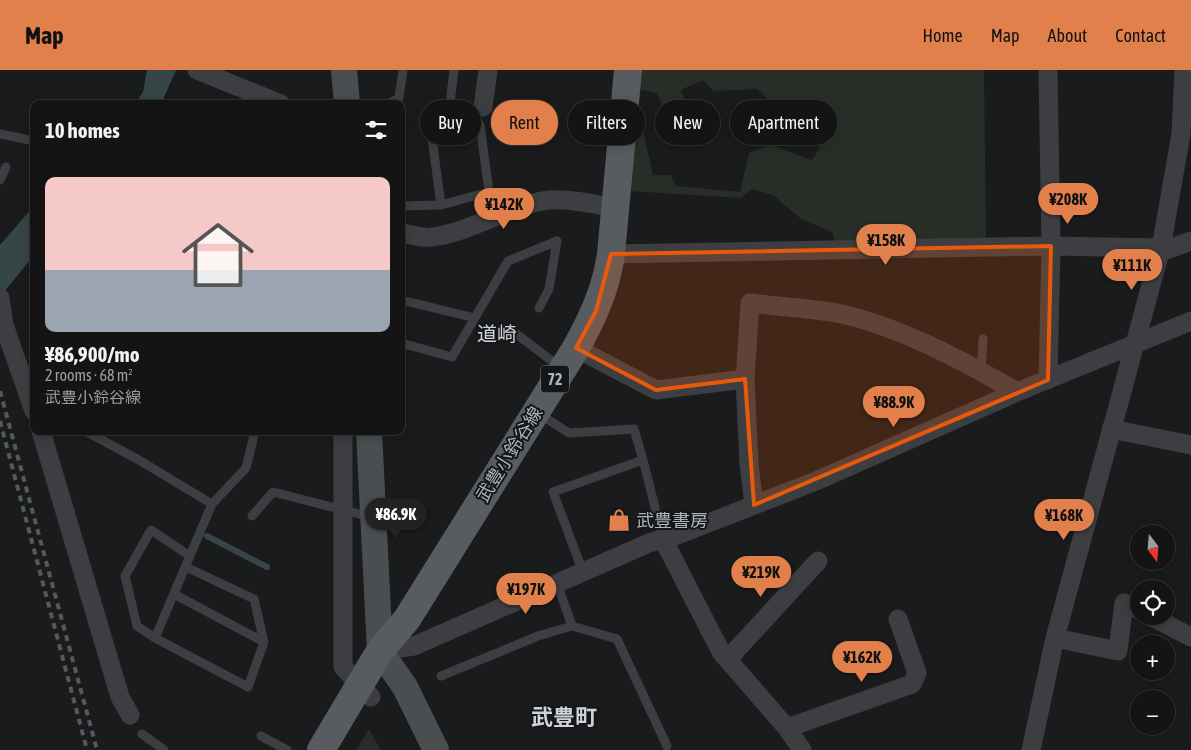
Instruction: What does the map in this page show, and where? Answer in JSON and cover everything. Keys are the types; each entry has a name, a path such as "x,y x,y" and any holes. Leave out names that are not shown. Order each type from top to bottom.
{"main road":[{"name":"武豊小鈴谷線","path":"321,750 365,691 380,651 407,619 569,358 596,311 607,279 612,254 628,70"}],"street":[{"path":"197,70 271,100"},
{"path":"344,70 347,100"},
{"path":"483,107 488,70"},
{"path":"1048,70 1052,246 1048,380"},
{"path":"1031,750 1055,638 1162,248 1181,134 1184,70"},
{"path":"405,234 430,238 468,228 508,210 544,200 587,202 615,208"},
{"path":"612,254 1052,246 1169,249 1191,240"},
{"path":"754,505 749,464 745,379 750,303 840,314 875,323 981,371 1017,392"},
{"path":"2,305 4,325 30,398"},
{"path":"380,651 414,646 583,572 816,482 1017,392 1191,321"},
{"path":"569,358 656,390 745,379"},
{"path":"1111,430 1191,445"},
{"path":"42,435 120,697 130,715"},
{"path":"343,435 343,667 365,691"},
{"path":"369,435 380,651 405,687 436,750"},
{"path":"663,540 721,652 786,728 802,750"},
{"path":"728,658 818,561"},
{"path":"1055,638 1118,651 1124,603 1130,606"},
{"path":"786,728 912,684 916,673 898,619"},
{"path":"1168,625 1191,637"}],"lane":[{"path":"395,100 399,98 403,70"},
{"path":"450,100 454,70"},
{"path":"405,206 441,205 489,192 481,132"},
{"path":"0,134 30,140"},
{"path":"433,145 441,205"},
{"path":"0,180 6,167"},
{"path":"405,344 452,357 508,261 557,241 549,288 539,308"},
{"path":"405,301 475,318"},
{"path":"510,329 569,358"},
{"path":"981,371 983,339"},
{"path":"536,411 569,433 634,428 663,540"},
{"path":"92,435 139,460 212,504"},
{"path":"155,638 212,504 246,468 254,435"},
{"path":"583,572 553,492 643,460"},
{"path":"252,516 273,492 374,517"},
{"path":"186,567 254,599 264,642 248,688 155,638 137,626 125,576 151,530 190,556"},
{"path":"557,583 572,626"},
{"path":"174,594 264,642"},
{"path":"442,676 538,636 572,626 617,639 667,746"},
{"path":"142,734 164,750"},
{"path":"261,736 286,750"}],"highlighted area":[{"path":"1051,246 1048,380 754,505 745,379 656,390 576,348 596,311 611,254"}],"shaded area":[{"path":"147,70 176,70 163,100 138,100 143,92"},
{"path":"640,70 984,70 986,241 836,244 832,232 801,219 773,195 752,189 741,198 630,191 632,145 645,145 645,139 653,175 671,175 676,186 740,192 749,153 770,145 812,160 820,148 817,145 837,145 837,100 769,100 757,89 714,91 703,80 680,90 685,100 660,100 657,93 638,89"},
{"path":"30,211 30,260 0,297 0,245"},
{"path":"369,729 381,750 356,750"}],"waterway":[{"path":"207,536 267,567"}],"railway":[{"path":"0,391 97,750"},
{"path":"0,421 87,750"}],"place":[{"name":"武豊書房","path":"619,520"}],"district":[{"name":"道崎","path":"497,333"},
{"name":"武豊町","path":"564,717"}]}
